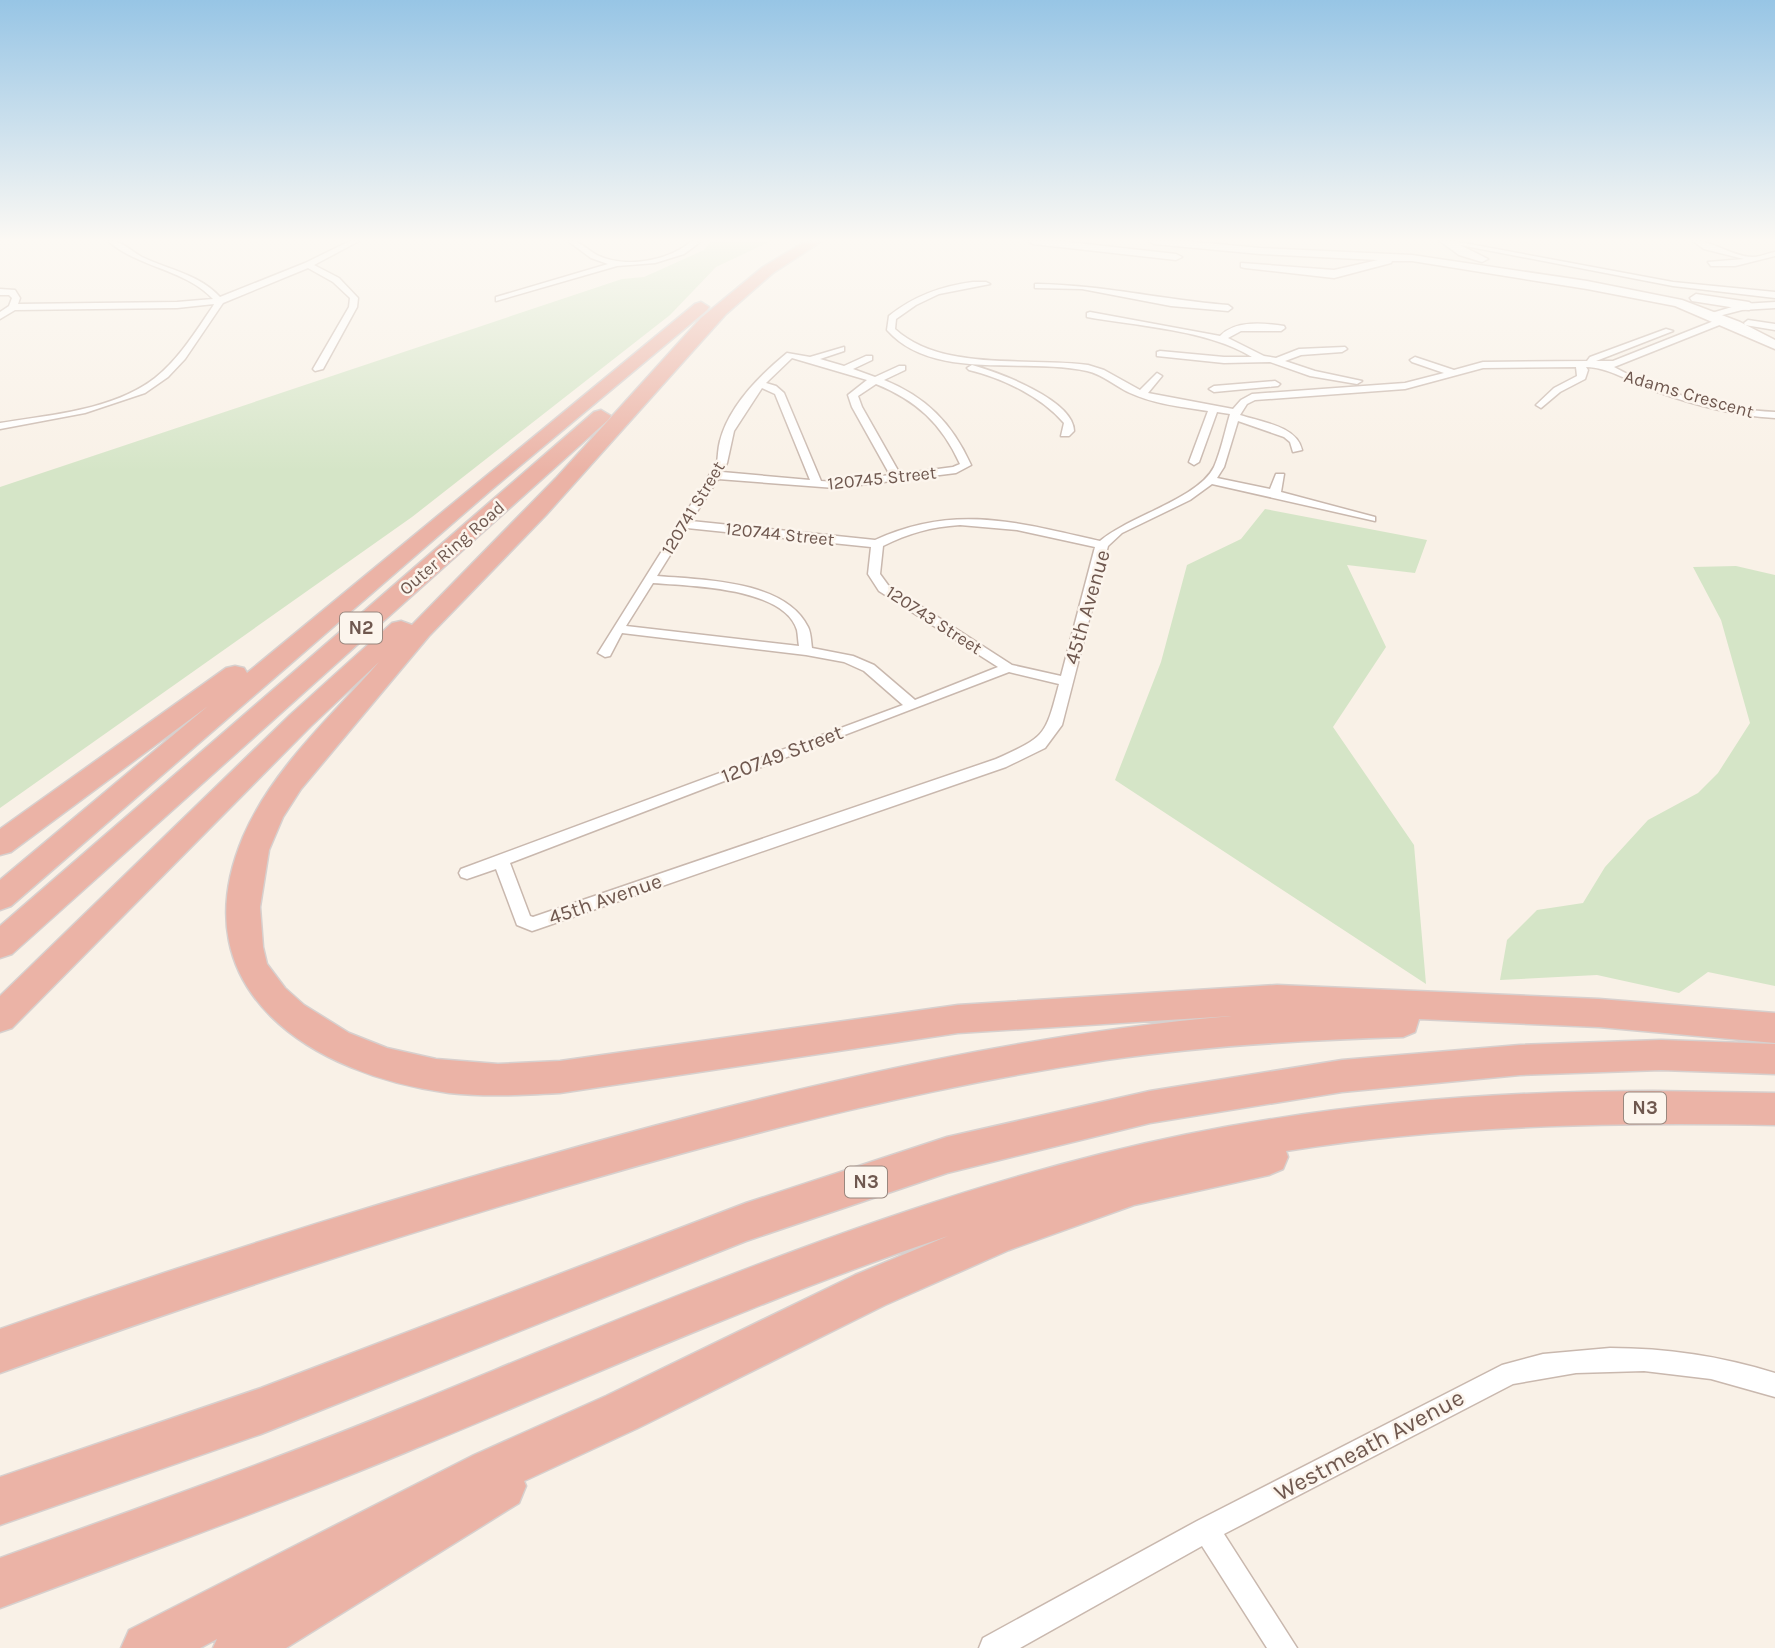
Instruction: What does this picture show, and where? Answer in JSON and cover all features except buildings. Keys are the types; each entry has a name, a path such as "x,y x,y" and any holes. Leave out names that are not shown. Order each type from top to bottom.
{"highway":[{"name":"Outer Ring Road","path":"0,898 485,486 687,318"},
{"name":"Outer Ring Road","path":"0,945 712,318"},
{"path":"714,318 510,540 419,631 325,739 282,797 259,835 248,875 243,915 247,946 257,978 298,1022 395,1067 438,1076 503,1079 560,1077 958,1019 1277,999 1488,1007 1775,1028"},
{"path":"0,1018 300,721 589,454"},
{"path":"0,845 193,706 485,486"},
{"path":"0,830 193,706"},
{"path":"0,1351 298,1248 549,1172 769,1112 898,1084 1046,1056 1178,1036 1294,1026 1425,1021 1693,1020"},
{"name":"N3","path":"0,1501 261,1410 746,1222 947,1155 1150,1107 1342,1076 1520,1060 1661,1055 1775,1059"},
{"name":"N3","path":"0,1583 304,1470 602,1347 816,1263 993,1201 1102,1171 1207,1148 1323,1128 1451,1114 1633,1108 1775,1109"},
{"path":"147,1648 491,1472 622,1412 882,1284 1002,1233 1134,1187 1244,1162 1343,1144 1451,1131 1515,1111"},
{"path":"239,1648 622,1412"}],"main road":[{"path":"1726,318 1775,345"},
{"path":"1730,318 1775,336"}],"street":[{"path":"0,426 63,414 142,390 164,375 206,318"},
{"path":"317,369 347,318"},
{"path":"892,318 891,330 897,337 946,356 1003,363 1089,368 1142,394 1214,408 1288,435 1294,440 1297,450"},
{"path":"1129,318 1184,322 1261,358"},
{"path":"1184,322 1185,318"},
{"path":"1236,415 1244,402 1263,394 1405,386 1483,365 1592,366 1622,362 1719,318"},
{"path":"1748,323 1775,327"},
{"path":"1223,338 1226,333 1235,330 1281,328"},
{"path":"1592,366 1593,359 1669,331"},
{"path":"810,360 841,349"},
{"path":"1279,360 1299,352 1342,349"},
{"path":"1160,354 1224,360 1279,360 1326,377"},
{"name":"120741 Street","path":"605,653 722,463 729,434 761,384 790,355 810,360"},
{"path":"946,356 943,361 946,363 988,372 1059,411 1069,423 1069,431 1065,434"},
{"path":"842,370 869,358"},
{"path":"810,360 874,381"},
{"path":"1416,360 1454,373"},
{"path":"1541,405 1557,390 1582,377 1583,370 1592,366"},
{"name":"Adams Crescent","path":"1592,366 1723,408 1752,415 1775,415"},
{"path":"897,478 853,398 855,391 902,368"},
{"path":"1142,394 1157,376"},
{"path":"1214,389 1326,377 1360,381 1379,388"},
{"name":"120745 Street","path":"715,474 844,484 965,467 965,461 934,414 898,390 874,381"},
{"path":"761,384 779,393 817,484"},
{"path":"1173,401 1181,393"},
{"path":"1194,462 1214,408"},
{"name":"45th Avenue","path":"501,860 523,920 529,923 722,860 1028,752 1040,745 1052,731 1102,545 1118,531 1186,498 1210,480 1219,467 1236,415"},
{"path":"1275,493 1280,476"},
{"path":"1210,480 1275,493 1371,519"},
{"path":"877,544 902,531 974,521 1005,524 1102,545"},
{"name":"120744 Street","path":"684,524 877,544"},
{"name":"120743 Street","path":"877,544 873,567 883,588 1008,668"},
{"path":"649,579 738,589 764,595 796,614 805,626 806,650"},
{"path":"618,629 806,650 848,659 869,668 913,706"},
{"path":"1008,668 1065,681"},
{"name":"120749 Street","path":"467,873 1008,668"},
{"name":"Westmeath Avenue","path":"993,1648 1206,1530 1510,1373 1531,1367 1619,1358 1690,1365 1775,1385"},
{"path":"1206,1530 1283,1648"}],"green space":[{"path":"506,318 666,318 412,517 0,808 0,487"},
{"path":"1265,509 1427,540 1415,573 1347,565 1386,647 1333,727 1414,845 1426,984 1115,780 1161,662 1187,565 1241,539"},
{"path":"1736,566 1775,575 1775,986 1708,972 1679,993 1597,975 1500,980 1507,940 1537,910 1583,903 1605,867 1648,820 1698,793 1718,773 1750,723 1721,620 1693,567"}]}
